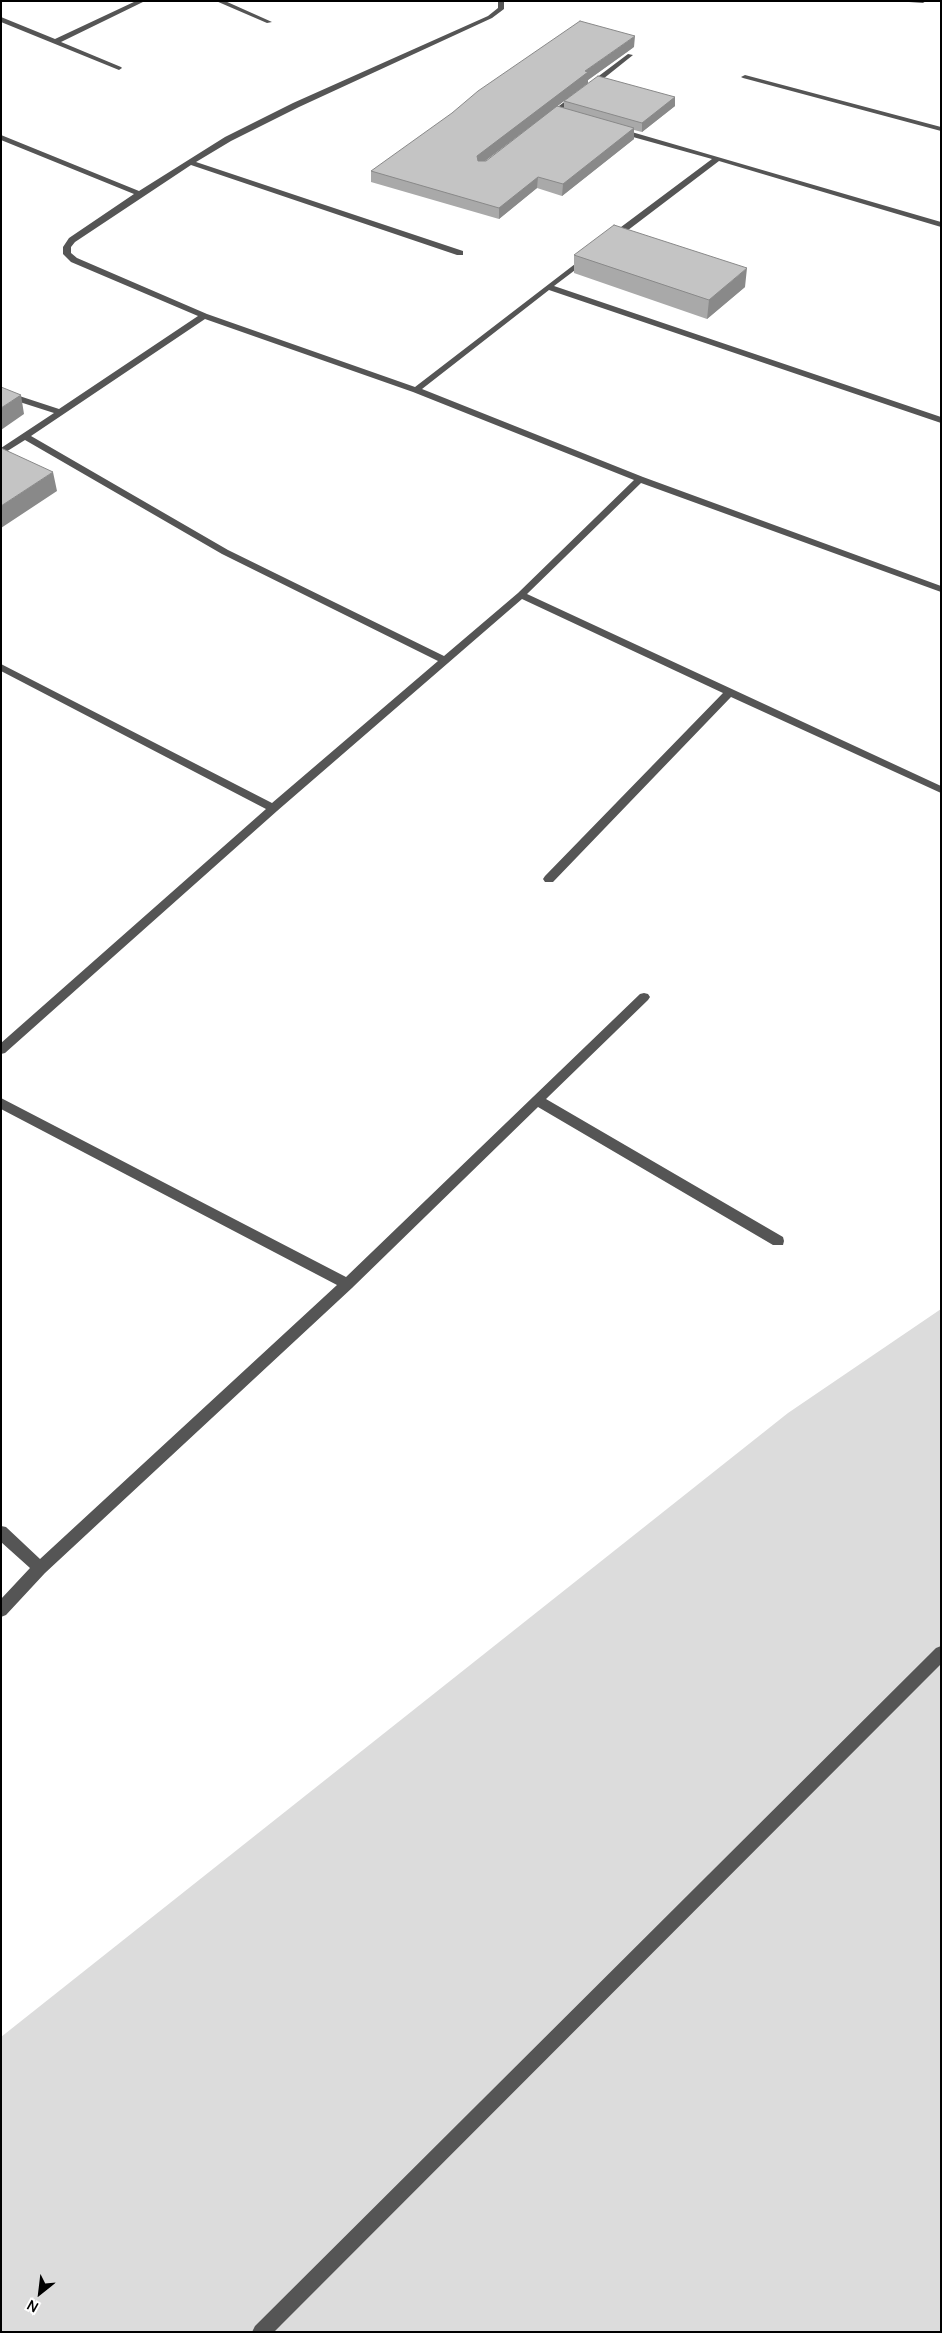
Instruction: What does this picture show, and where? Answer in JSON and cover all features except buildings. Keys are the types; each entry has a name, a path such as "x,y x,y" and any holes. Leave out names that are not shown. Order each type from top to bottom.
{"street":[{"path":"58,41 142,1"},
{"path":"218,1 269,22"},
{"path":"501,1 501,9 490,17 296,105 228,139 140,194 72,240 68,247 68,254 74,260 204,316 416,390 640,479 941,589"},
{"path":"898,1 923,1"},
{"path":"1,19 58,41 119,68"},
{"path":"541,124 630,55"},
{"path":"745,77 941,128"},
{"path":"555,113 565,116"},
{"path":"613,129 718,158 941,225"},
{"path":"1,137 140,194"},
{"path":"602,246 718,158"},
{"path":"191,163 460,253"},
{"path":"416,390 594,252"},
{"path":"548,286 941,420"},
{"path":"1,452 204,316"},
{"path":"1,393 60,412"},
{"path":"25,436 225,552 445,660"},
{"path":"1,1050 273,808 521,595 640,479"},
{"path":"521,595 941,790"},
{"path":"1,666 273,808"},
{"path":"548,879 730,692"},
{"path":"1,1610 40,1568 347,1284 644,996"},
{"path":"537,1100 778,1241"},
{"path":"1,1103 347,1284"},
{"path":"1,1532 40,1568"},
{"path":"261,2332 941,1653"}],"shaded area":[{"path":"941,1309 941,2332 1,2332 1,2037 788,1413"}]}
